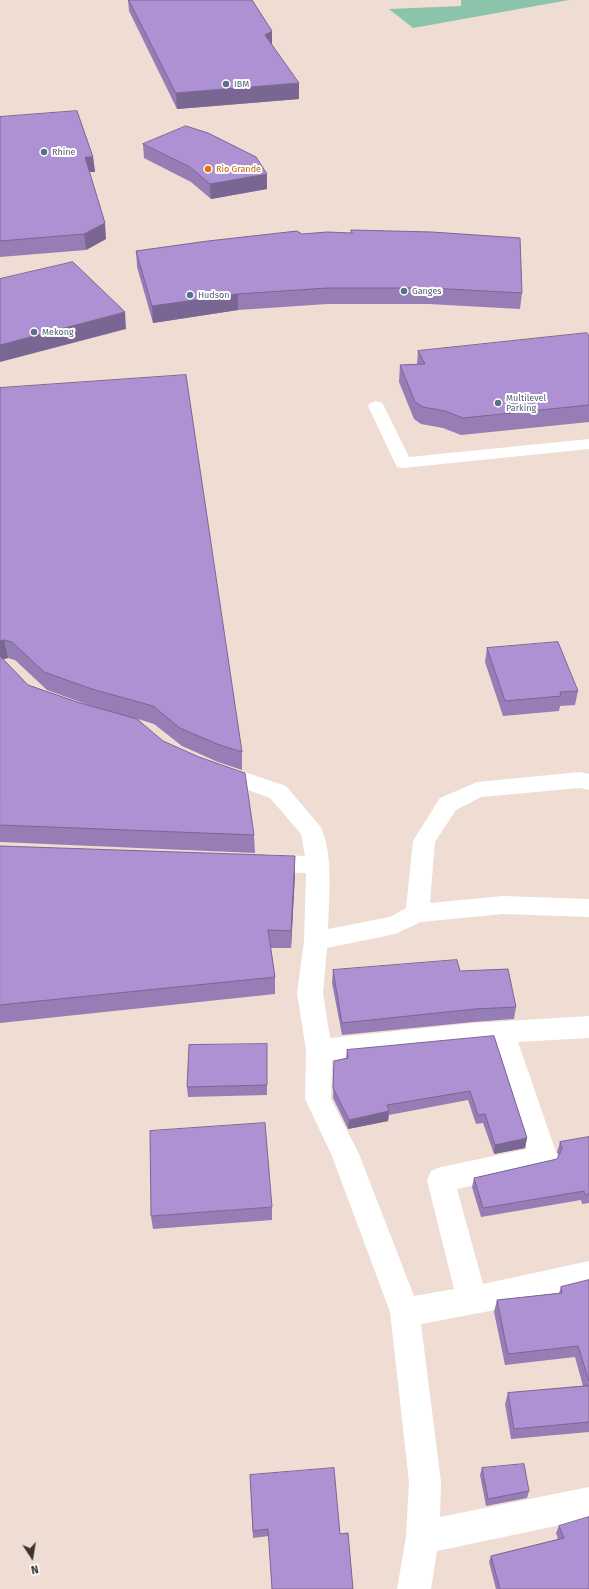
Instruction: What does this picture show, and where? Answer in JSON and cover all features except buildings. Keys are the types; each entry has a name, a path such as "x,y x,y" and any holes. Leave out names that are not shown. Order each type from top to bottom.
{"street":[{"path":"376,406 403,463 589,444"},
{"path":"202,765 278,792 312,832 318,865 316,941 310,993 319,1050 318,1099 345,1154 405,1312 425,1482 423,1537 414,1589"},
{"path":"417,913 424,841 448,804 477,790 580,780 589,782"},
{"path":"247,862 318,865"},
{"path":"316,941 395,925 417,913 503,905 589,908"},
{"path":"319,1050 473,1034 589,1027"},
{"path":"472,1300 441,1180 544,1158 502,1032"},
{"path":"405,1312 516,1292 589,1275"},
{"path":"423,1537 589,1503"}],"green space":[{"path":"461,0 569,0 413,28 389,9 461,6"}],"place":[{"name":"IBM","path":"226,84"},
{"name":"Rhine","path":"44,152"},
{"name":"Rio Grande","path":"208,169"},
{"name":"Ganges","path":"404,291"},
{"name":"Hudson","path":"190,295"},
{"name":"Mekong","path":"34,332"},
{"name":"Multilevel Parking","path":"498,403"}]}
